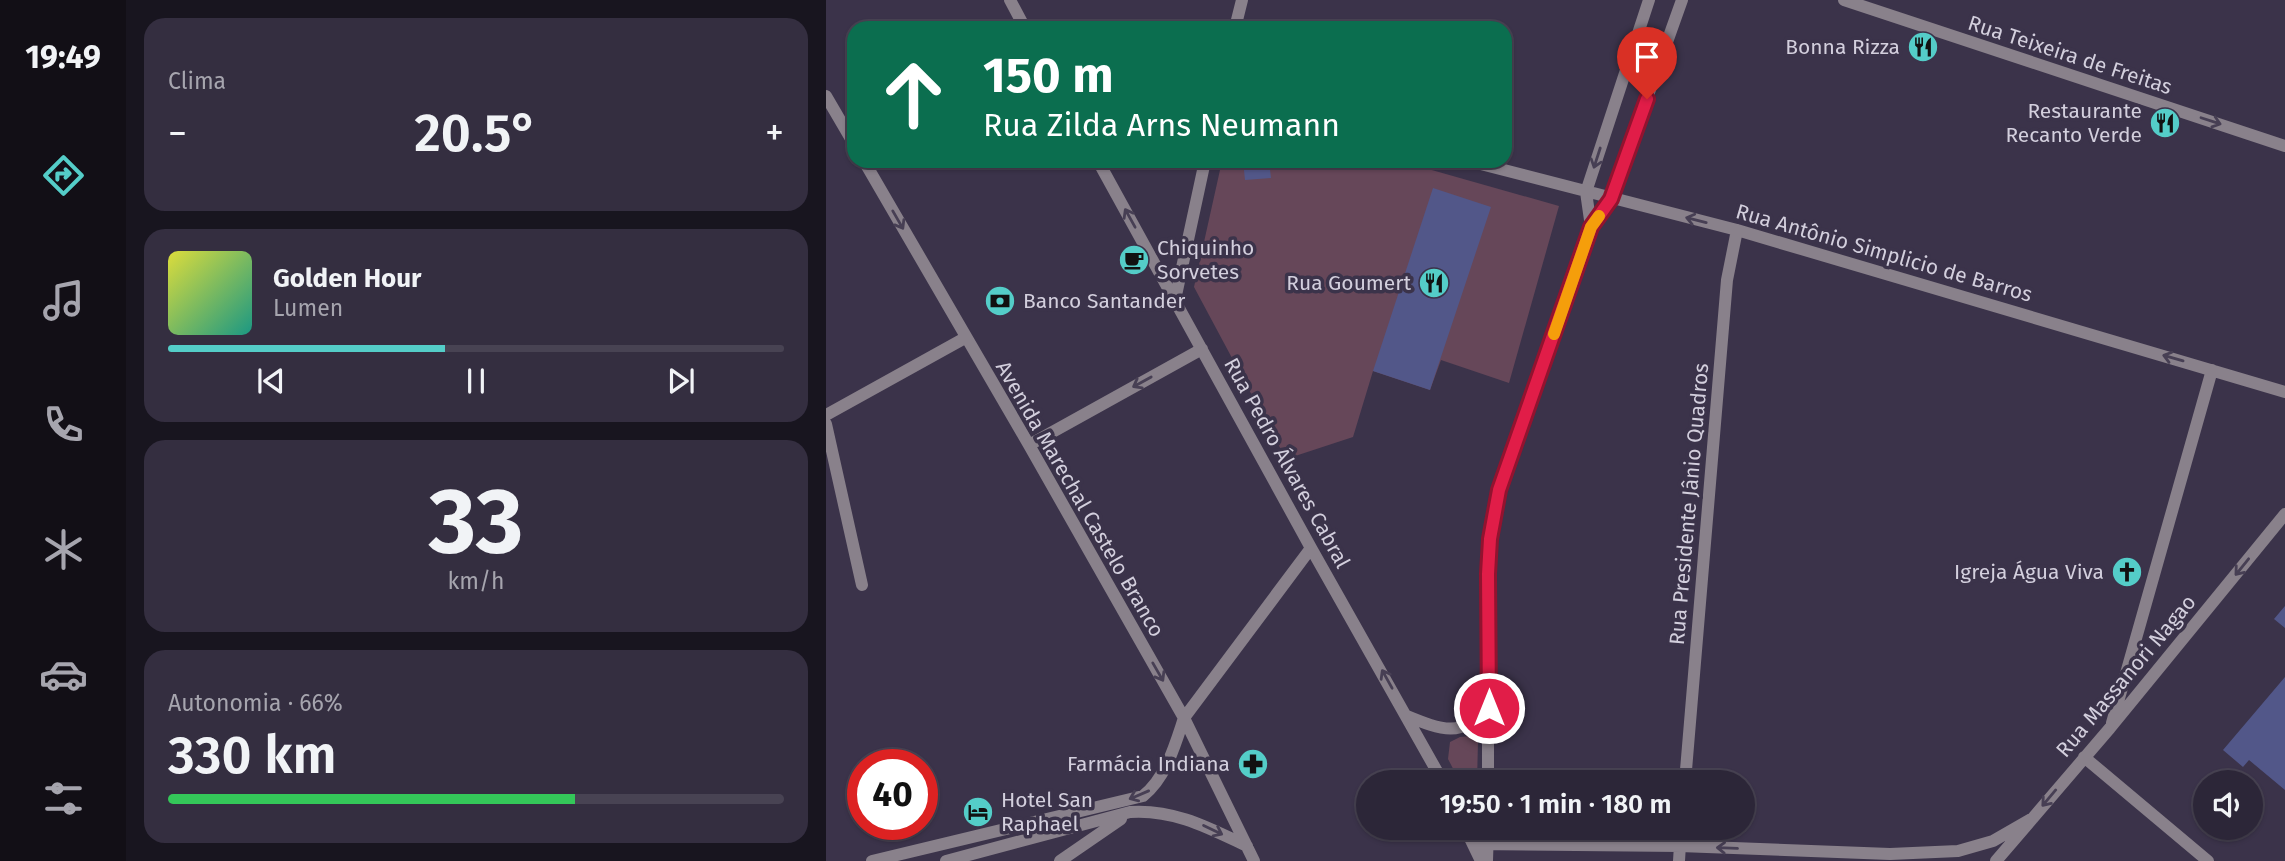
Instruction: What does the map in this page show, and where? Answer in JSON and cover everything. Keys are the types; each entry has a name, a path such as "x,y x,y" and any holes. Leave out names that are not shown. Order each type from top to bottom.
{"street":[{"path":"1010,0 1022,21"},
{"path":"1237,21 1242,0"},
{"path":"1591,227 1586,192 1649,0"},
{"path":"1488,770 1488,574 1490,539 1499,490 1591,227 1611,199 1682,0"},
{"name":"Rua Teixeira de Freitas","path":"1844,0 2285,146"},
{"path":"826,96 847,132"},
{"name":"Avenida Marechal Castelo Branco","path":"867,168 1184,718 1254,861"},
{"name":"Rua Pedro Álvares Cabral","path":"1102,168 1436,770"},
{"path":"1175,300 1203,168"},
{"name":"Rua Antônio Simplicio de Barros","path":"1495,168 1737,230 2285,392"},
{"name":"Rua Presidente Jânio Quadros","path":"1686,770 1727,280 1737,230"},
{"path":"826,415 965,338"},
{"path":"1029,445 1202,349"},
{"path":"2110,728 2212,370"},
{"path":"826,424 862,585"},
{"name":"Rua Massanori Nagao","path":"1996,861 2110,728 2285,514"},
{"path":"872,861 1143,796 1159,779 1184,718 1311,548"},
{"path":"1407,716 1432,727 1457,729 1476,722 1489,708"},
{"path":"2084,757 2208,861"},
{"path":"1059,861 1130,813"},
{"path":"946,861 1130,813 1161,813 1189,819 1247,846"},
{"path":"1473,845 1680,846 1890,854 1958,851 1993,841 2033,818"},
{"path":"1471,840 1481,861"},
{"path":"1487,840 1487,861"},
{"path":"1679,861 1680,840"},
{"path":"1779,849 1794,861"}],"shaded area":[{"path":"1220,168 1425,168 1559,206 1509,383 1441,360 1430,390 1373,371 1353,437 1286,459 1194,287"},
{"path":"1471,736 1478,742 1477,770 1454,770 1448,759 1450,742"}],"building":[{"path":"1244,168 1270,168 1271,178 1245,180"},
{"name":"Rua Goumert","path":"1433,188 1491,207 1430,390 1373,371"},
{"path":"2285,606 2285,628 2274,619"},
{"path":"2285,677 2285,790 2249,760 2243,767 2223,750"}],"slow traffic":[{"path":"1554,334 1591,227 1599,216"}],"place":[{"name":"Bonna Rizza","path":"1923,47"},
{"name":"Restaurante Recanto Verde","path":"2165,123"},
{"name":"Chiquinho Sorvetes","path":"1134,260"},
{"name":"Rua Goumert","path":"1434,283"},
{"name":"Banco Santander","path":"1000,301"},
{"name":"Igreja Água Viva","path":"2127,572"},
{"name":"Farmácia Indiana","path":"1253,764"},
{"name":"Hotel San Raphael","path":"978,812"}],"route":[{"path":"1489,708 1488,574 1490,539 1499,490 1591,227 1611,199 1647,99"}]}
